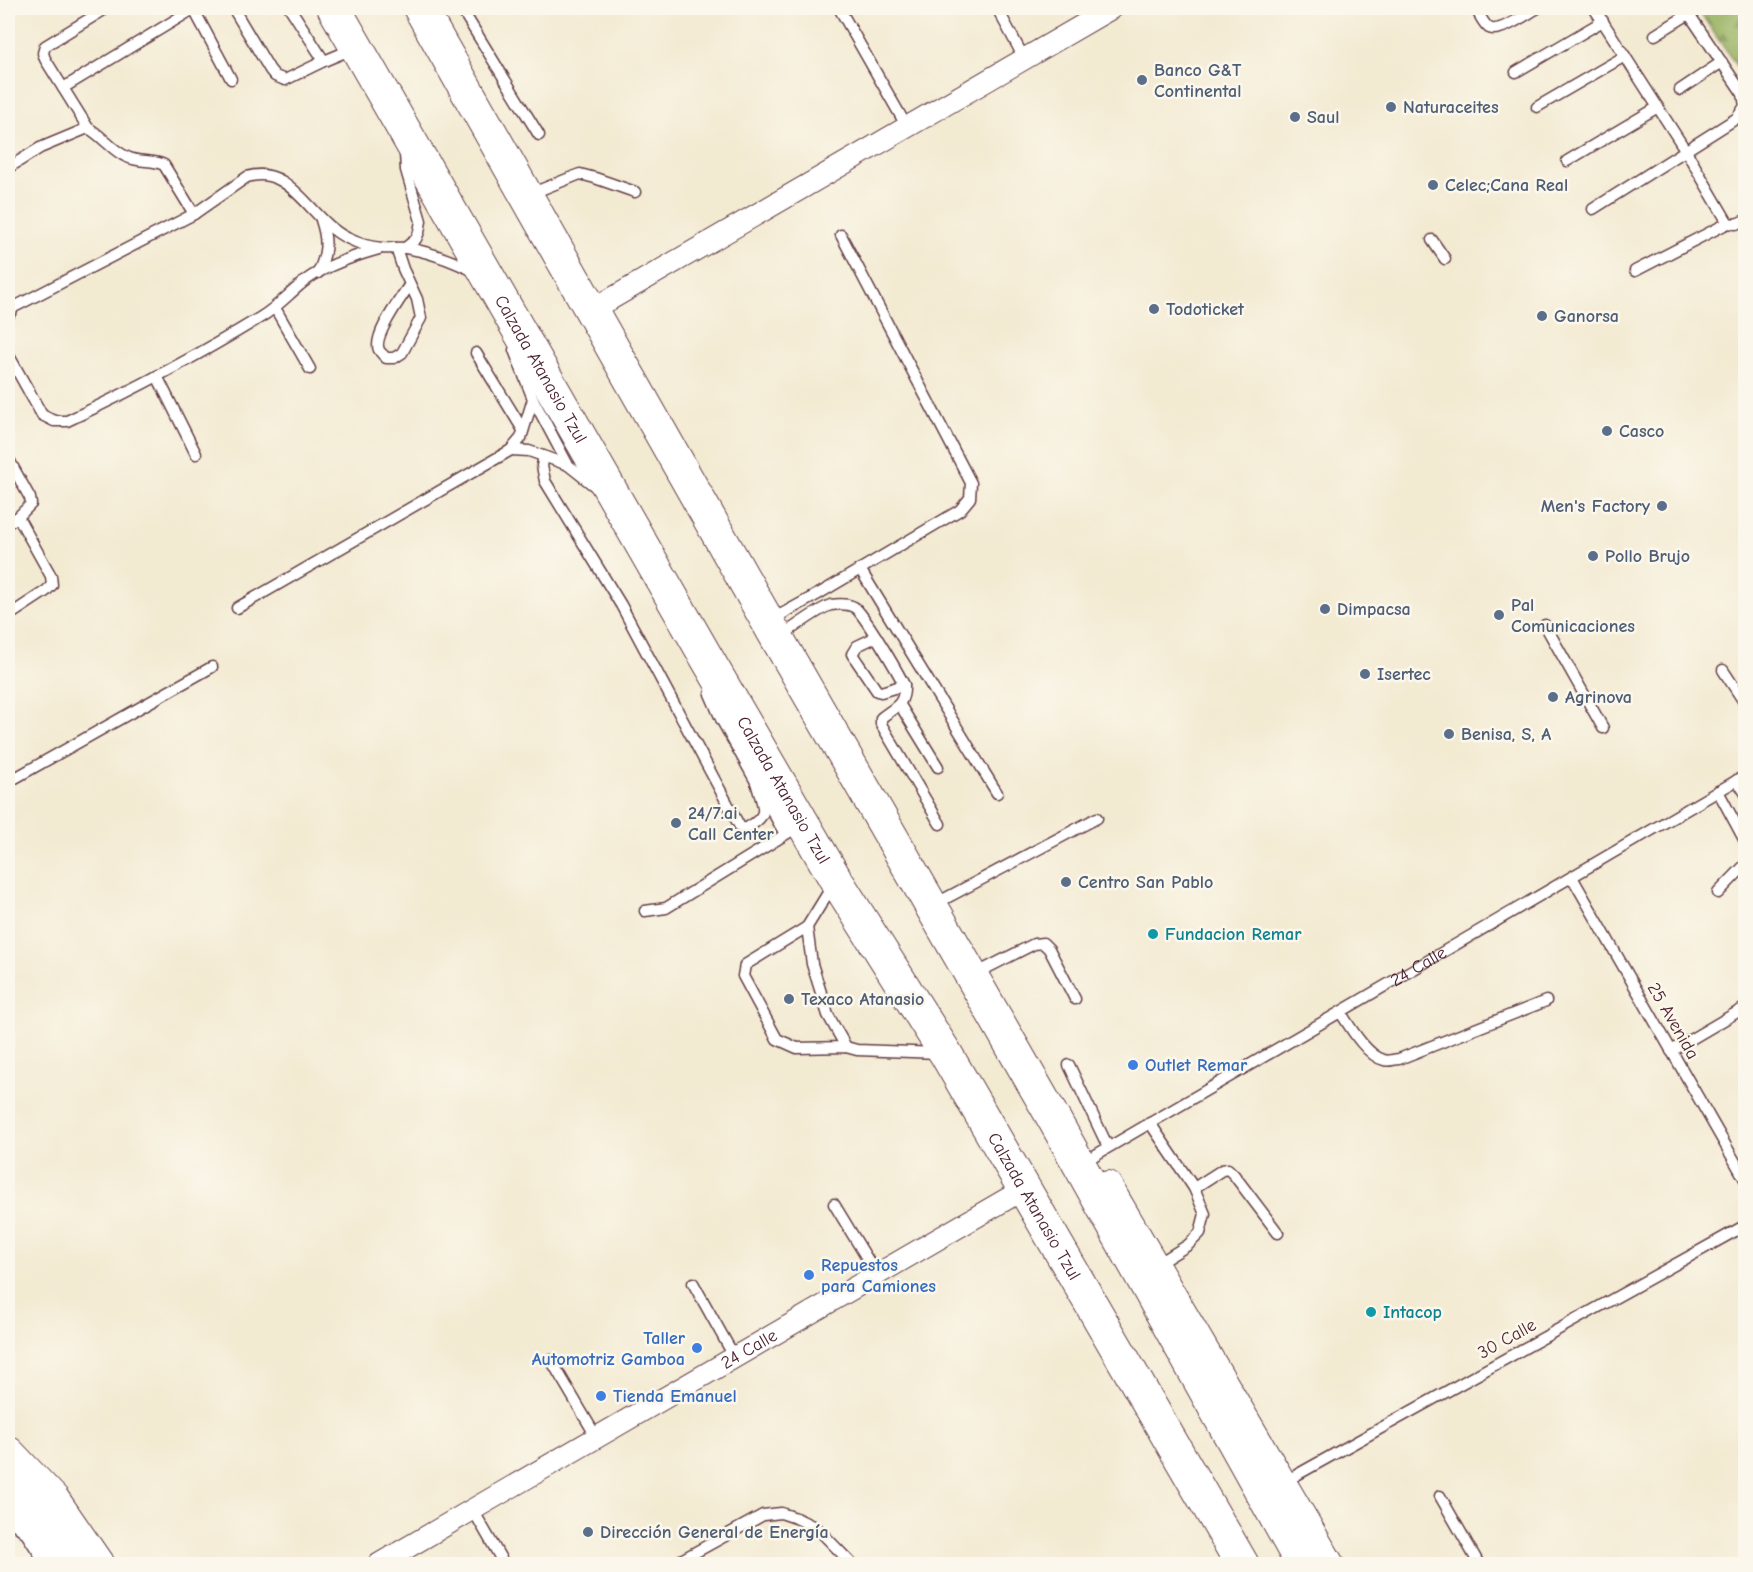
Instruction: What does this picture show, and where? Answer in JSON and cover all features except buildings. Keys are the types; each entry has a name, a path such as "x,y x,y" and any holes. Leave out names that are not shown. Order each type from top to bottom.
{"main road":[{"name":"Calzada Atanasio Tzul","path":"334,8 620,503 705,655 795,829 836,880 946,1054 1242,1564"},
{"path":"420,8 1055,1121 1302,1564"},
{"path":"8,1453 53,1500 97,1564"},
{"path":"8,1490 32,1514 66,1564"}],"street":[{"path":"592,310 1113,8"},
{"path":"1055,1121 1100,1152 1156,1265 1331,1564"},
{"name":"24 Calle","path":"379,1564 1024,1189"}],"lane":[{"path":"106,8 45,46 43,53 45,59 88,128 117,153 140,162 157,161 164,165 194,214"},
{"path":"63,88 190,12 193,8 231,79"},
{"path":"233,8 275,76 285,80 324,60 357,48"},
{"path":"290,8 324,60"},
{"path":"461,8 539,135"},
{"path":"839,8 907,127"},
{"path":"996,8 1024,58"},
{"path":"1475,8 1488,27 1493,30 1502,28 1538,8"},
{"path":"1594,8 1686,151 1728,223"},
{"path":"1593,209 1737,118 1746,106 1743,94 1687,11 1655,35"},
{"path":"1516,72 1603,21"},
{"path":"1537,107 1625,56"},
{"path":"1680,90 1722,62"},
{"path":"1567,160 1658,107"},
{"path":"400,248 416,239 421,221 406,170 402,126"},
{"path":"8,168 40,148 88,128"},
{"path":"8,316 22,303 194,214 247,177 262,174 276,177 287,183 321,219 345,238 382,248 400,248 458,264 488,277"},
{"path":"527,195 580,174 635,192"},
{"path":"318,274 326,250 327,236 321,219"},
{"path":"1635,271 1728,223 1736,224 1746,220"},
{"path":"773,630 860,569 960,510 970,498 971,483 841,236"},
{"path":"1432,240 1445,259"},
{"path":"8,354 38,410 48,419 67,421 157,376 275,308 301,284 318,274 346,260 382,248"},
{"path":"400,248 421,318 402,353 394,358 386,358 379,351 378,342 381,331 410,284"},
{"path":"275,308 310,369"},
{"path":"513,320 514,351 533,399 568,465"},
{"path":"476,352 523,430"},
{"path":"157,376 196,454"},
{"path":"237,608 511,450 521,438 533,399"},
{"path":"511,450 529,451 568,465 588,482 620,503"},
{"path":"544,456 542,466 545,481 621,605 740,827 745,829 757,822 764,811 756,782"},
{"path":"8,458 31,504 8,523"},
{"path":"8,616 52,585 51,576 18,516"},
{"path":"860,569 997,793"},
{"path":"773,630 829,606 846,605 858,610 904,686 900,705 881,718 881,724 940,824"},
{"path":"1545,625 1603,728"},
{"path":"876,637 857,646 852,654 877,691 904,686"},
{"path":"645,911 666,908 795,829 756,782 721,719 707,685 705,655"},
{"path":"8,782 212,667"},
{"path":"1723,670 1746,705"},
{"path":"900,705 938,767"},
{"path":"1742,778 1746,794"},
{"name":"24 Calle","path":"1100,1152 1742,778"},
{"path":"1718,791 1746,843"},
{"path":"933,906 1097,818"},
{"path":"1718,893 1746,864"},
{"name":"25 Avenida","path":"1572,877 1746,1181"},
{"path":"836,880 807,927 745,965 744,976 777,1040 796,1048 846,1047 857,1050 946,1054"},
{"path":"807,927 812,964 828,1015 846,1047"},
{"path":"972,975 1034,944 1043,943 1049,949 1075,999"},
{"path":"1341,1013 1357,1037 1374,1055 1385,1061 1399,1059 1546,1001"},
{"path":"1671,1051 1746,1007"},
{"path":"1069,1065 1100,1152"},
{"path":"1150,1123 1194,1188 1205,1214 1200,1233 1188,1245 1156,1265"},
{"path":"1194,1188 1222,1170 1228,1170 1234,1174 1278,1233"},
{"path":"834,1204 877,1275"},
{"name":"30 Calle","path":"1284,1482 1746,1225"},
{"path":"693,1283 735,1358"},
{"path":"551,1360 597,1438"},
{"path":"1440,1496 1479,1564"},
{"path":"473,1510 504,1564"},
{"path":"674,1564 764,1515 781,1513 817,1528 852,1564"},
{"path":"8,1519 25,1532 46,1564"}],"green space":[{"path":"1697,8 1745,8 1745,76 1742,74"}],"place":[{"name":"Banco G&T Continental","path":"1142,80"},
{"name":"Naturaceites","path":"1391,107"},
{"name":"Saul","path":"1295,117"},
{"name":"Celec;Cana Real","path":"1433,185"},
{"name":"Todoticket","path":"1154,309"},
{"name":"Ganorsa","path":"1542,316"},
{"name":"Casco","path":"1607,431"},
{"name":"Men's Factory","path":"1662,506"},
{"name":"Pollo Brujo","path":"1593,556"},
{"name":"Dimpacsa","path":"1325,609"},
{"name":"Pal Comunicaciones","path":"1499,615"},
{"name":"Isertec","path":"1365,674"},
{"name":"Agrinova","path":"1553,697"},
{"name":"Benisa, S, A","path":"1449,734"},
{"name":"24/7.ai Call Center","path":"676,823"},
{"name":"Centro San Pablo","path":"1066,882"},
{"name":"Fundacion Remar","path":"1153,934"},
{"name":"Texaco Atanasio","path":"789,999"},
{"name":"Outlet Remar","path":"1133,1065"},
{"name":"Repuestos para Camiones","path":"809,1275"},
{"name":"Intacop","path":"1371,1312"},
{"name":"Taller Automotriz Gamboa","path":"697,1348"},
{"name":"Tienda Emanuel","path":"601,1396"},
{"name":"Dirección General de Energía","path":"588,1532"}]}
